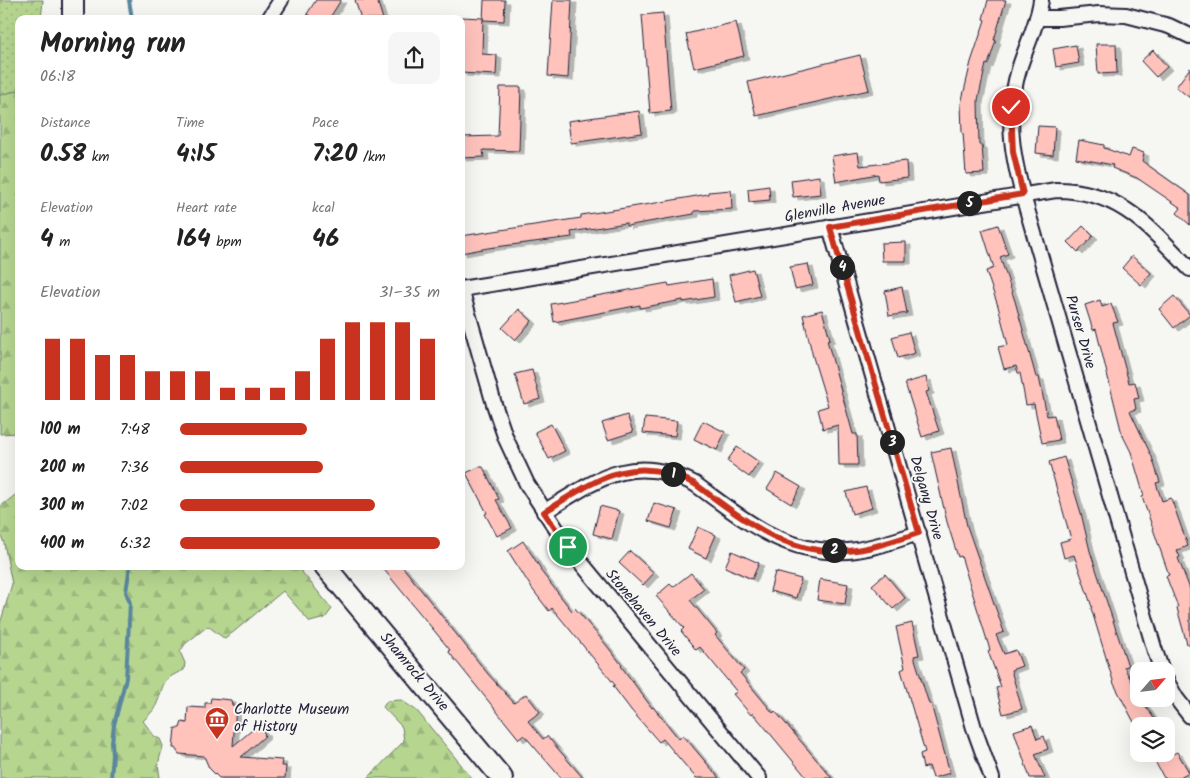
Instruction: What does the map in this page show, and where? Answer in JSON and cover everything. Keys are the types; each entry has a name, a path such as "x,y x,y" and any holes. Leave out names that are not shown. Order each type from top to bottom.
{"street":[{"path":"72,15 73,0"},
{"path":"272,15 281,0"},
{"name":"Purser Drive","path":"1041,0 1037,18 1020,66 1011,112 1013,152 1023,194 1159,662"},
{"path":"1037,18 1106,14 1126,15 1141,17 1169,26 1190,36"},
{"name":"Glenville Avenue","path":"465,288 1023,194 1069,190 1090,194 1110,201 1137,217 1190,269"},
{"name":"Delgany Drive","path":"830,227 974,728 992,778"},
{"name":"Stonehaven Drive","path":"465,303 506,439 527,484 544,512 568,547 759,778"},
{"path":"544,512 588,484 611,474 631,469 652,470 673,474 690,481 755,527 793,544 818,549 847,551 875,546 919,533"},
{"name":"Shamrock Drive","path":"328,570 502,778"},
{"path":"1175,696 1190,716"}],"green space":[{"path":"0,0 43,0 41,15 15,15 15,91 0,95"},
{"path":"15,91 15,433 0,434 0,95"},
{"path":"15,495 15,570 300,570 332,609 325,618 310,622 283,591 225,639 208,626 185,644 180,652 185,663 184,670 165,682 158,702 143,721 155,737 160,739 163,746 158,764 160,778 0,778 0,624 12,584 4,543 0,533 0,507"},
{"path":"401,700 417,711 472,778 368,778 404,741 402,727 383,707 387,701"}],"building":[{"path":"316,0 341,0 332,15 307,14"},
{"path":"355,0 377,0 382,15 360,15"},
{"path":"484,0 505,0 504,21 483,20"},
{"path":"553,0 572,0 568,78 548,76"},
{"path":"988,0 1006,0 994,40 996,40 988,65 986,64 978,100 979,145 982,145 984,173 966,174 961,104 971,62 985,20 983,19"},
{"path":"663,13 671,111 650,113 642,15"},
{"path":"465,17 483,18 482,54 497,55 496,75 465,73"},
{"path":"736,22 744,56 694,68 686,34"},
{"path":"1096,44 1116,44 1117,73 1098,74"},
{"path":"1076,45 1079,63 1056,67 1053,49"},
{"path":"1153,50 1167,67 1156,77 1141,61"},
{"path":"860,55 869,90 756,116 748,82"},
{"path":"1190,68 1190,98 1176,87"},
{"path":"500,87 521,87 519,151 483,150 484,157 465,158 465,137 498,136"},
{"path":"639,111 642,133 571,143 568,121"},
{"path":"1038,126 1055,127 1053,155 1036,153"},
{"path":"1079,140 1104,145 1104,148 1129,157 1132,149 1144,153 1142,161 1190,195 1190,225 1177,213 1181,208 1137,178 1112,168 1113,165 1076,158"},
{"path":"858,152 860,166 906,161 907,178 879,181 878,174 836,182 832,156"},
{"path":"819,176 821,194 793,197 791,180"},
{"path":"769,186 770,200 749,202 748,189"},
{"path":"731,190 732,209 694,211 694,214 626,226 626,223 571,232 572,237 465,252 465,235 581,218 581,215 708,194 708,192"},
{"path":"998,225 1008,254 1000,257 1015,301 1036,377 1039,377 1047,416 1054,415 1059,440 1042,443 1034,404 1026,405 1020,373 1018,373 1016,366 1004,369 998,347 1008,345 998,306 986,271 994,268 982,230"},
{"path":"1083,226 1093,236 1078,252 1068,242"},
{"path":"906,242 906,261 882,261 881,243"},
{"path":"1132,256 1151,273 1141,285 1122,268"},
{"path":"808,264 813,285 795,289 790,267"},
{"path":"753,269 760,296 736,302 729,275"},
{"path":"712,279 714,297 683,302 683,300 640,308 640,305 554,322 551,304 668,283 669,286"},
{"path":"902,287 907,313 889,316 885,291"},
{"path":"1174,296 1190,315 1174,328 1159,309"},
{"path":"1100,300 1102,307 1111,304 1118,322 1113,323 1129,383 1135,382 1139,398 1134,399 1136,409 1130,411 1152,457 1160,482 1156,483 1162,501 1171,498 1188,546 1177,550 1180,557 1178,558 1190,589 1190,644 1187,644 1178,607 1166,576 1169,575 1142,497 1144,496 1131,452 1122,434 1096,329 1093,330 1085,305"},
{"path":"519,309 532,321 515,340 502,328"},
{"path":"822,310 830,339 827,340 853,434 857,434 858,465 839,465 838,425 823,429 818,409 828,406 803,315"},
{"path":"909,332 915,353 898,358 892,337"},
{"path":"532,370 540,399 524,404 515,374"},
{"path":"926,377 929,391 926,392 939,431 922,437 905,383"},
{"path":"627,415 633,432 608,440 602,423"},
{"path":"645,418 677,421 675,436 643,433"},
{"path":"703,421 725,432 717,450 694,439"},
{"path":"551,424 565,451 549,459 535,432"},
{"path":"737,447 759,462 749,477 727,461"},
{"path":"951,448 967,526 1004,632 996,635 1004,654 1016,650 1022,666 1011,670 1022,709 1003,714 996,688 1001,687 988,651 990,650 961,556 958,557 947,522 931,452"},
{"path":"1064,457 1090,551 1128,666 1124,667 1130,678 1130,708 1147,708 1153,717 1131,717 1114,684 1092,607 1074,555 1064,558 1060,542 1071,539 1049,462"},
{"path":"483,467 499,499 496,500 512,528 497,536 466,473"},
{"path":"777,473 801,487 791,504 767,489"},
{"path":"866,487 872,508 852,514 846,492"},
{"path":"654,503 677,510 671,528 648,521"},
{"path":"600,506 619,511 612,539 593,534"},
{"path":"698,527 716,535 706,558 688,549"},
{"path":"523,541 540,570 572,611 575,608 603,641 652,708 679,739 683,735 719,778 696,778 663,739 659,742 631,710 613,686 615,685 552,608 549,611 508,551"},
{"path":"630,551 654,573 643,585 619,563"},
{"path":"732,551 759,563 752,579 725,567"},
{"path":"384,570 405,570 488,674 514,703 526,694 540,712 528,721 543,739 547,736 583,778 561,778 524,735 519,739 448,651 450,650"},
{"path":"775,572 801,579 796,598 770,591"},
{"path":"691,573 704,589 690,600 717,633 715,635 744,670 740,673 773,713 775,711 832,778 807,778 753,713 751,715 733,694 737,692 700,647 696,650 681,631 684,628 656,596 670,584 673,587"},
{"path":"885,574 905,598 893,609 872,585"},
{"path":"820,579 848,584 845,604 817,600"},
{"path":"912,623 919,655 914,656 929,704 931,704 950,773 933,778 929,766 923,768 920,754 925,752 901,670 905,668 896,627"},
{"name":"Charlotte Museum of History","path":"211,698 231,700 232,705 236,706 233,746 257,726 265,734 241,757 282,760 281,766 286,766 285,778 219,778 209,768 204,756 179,754 173,748 175,728 180,728 182,722 187,723 188,707 205,708 205,703 210,703"},
{"path":"1032,725 1037,739 1044,736 1048,749 1035,754 1045,778 1030,778 1014,731"},
{"path":"1177,752 1189,772 1178,778 1164,778 1155,762 1175,762 1175,753"}],"waterway":[{"path":"129,0 131,15"},
{"path":"111,778 114,725 126,678 130,603 126,592 129,570"}],"place":[{"name":"Charlotte Museum of History","path":"217,740"}],"route":[{"path":"568,547 544,512 600,478 631,469 652,470 685,478 766,534 793,544 818,549 847,551 875,546 919,533 830,227 1023,194 1013,152 1011,107"}]}
